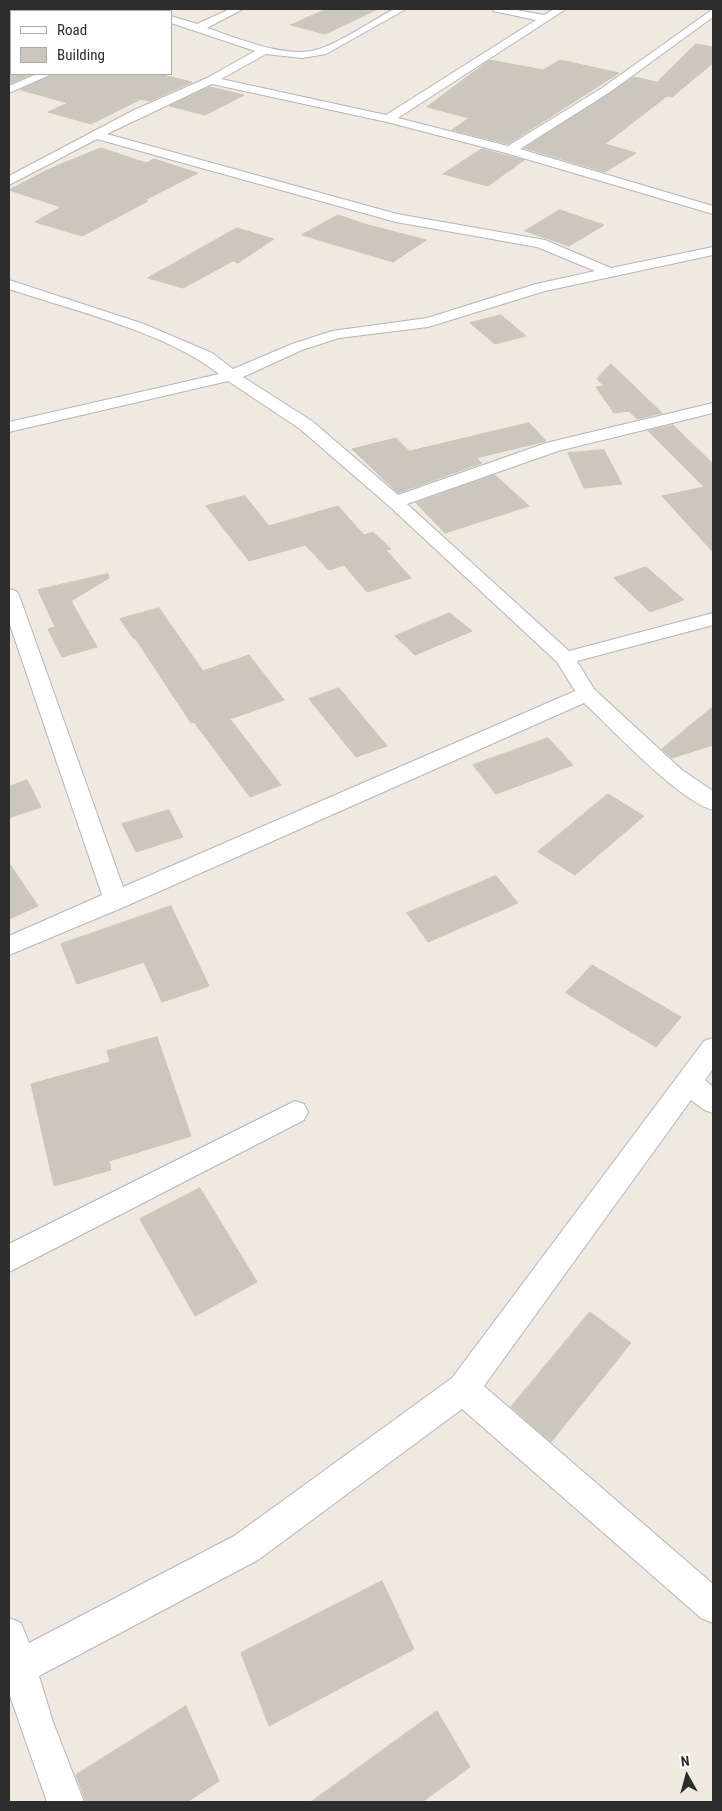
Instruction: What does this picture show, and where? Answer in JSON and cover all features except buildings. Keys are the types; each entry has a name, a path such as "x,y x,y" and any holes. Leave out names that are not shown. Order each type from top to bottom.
{"street":[{"path":"196,29 238,9"},
{"path":"172,19 196,29 264,50 302,55 322,52 401,9"},
{"path":"497,9 546,19"},
{"path":"388,119 561,9"},
{"path":"510,150 606,90 697,26 713,12"},
{"path":"697,26 713,29"},
{"path":"9,181 95,135 211,80 264,50"},
{"path":"9,90 44,75"},
{"path":"211,80 388,119 510,150 713,210"},
{"path":"95,135 396,218 540,243 608,272"},
{"path":"9,427 231,376 297,347 337,334 428,322 541,287 707,251 713,242"},
{"path":"9,284 139,328 206,356 231,376 306,425 395,502 565,658 588,694 674,775 713,802"},
{"path":"395,502 552,447 711,412"},
{"path":"9,595 116,901"},
{"path":"565,658 713,619"},
{"path":"9,946 588,694"},
{"path":"65,1802 35,1722 14,1651 246,1548 463,1389 713,1049"},
{"path":"690,1082 713,1102"},
{"path":"9,1258 295,1112"},
{"path":"463,1389 713,1606"}]}
